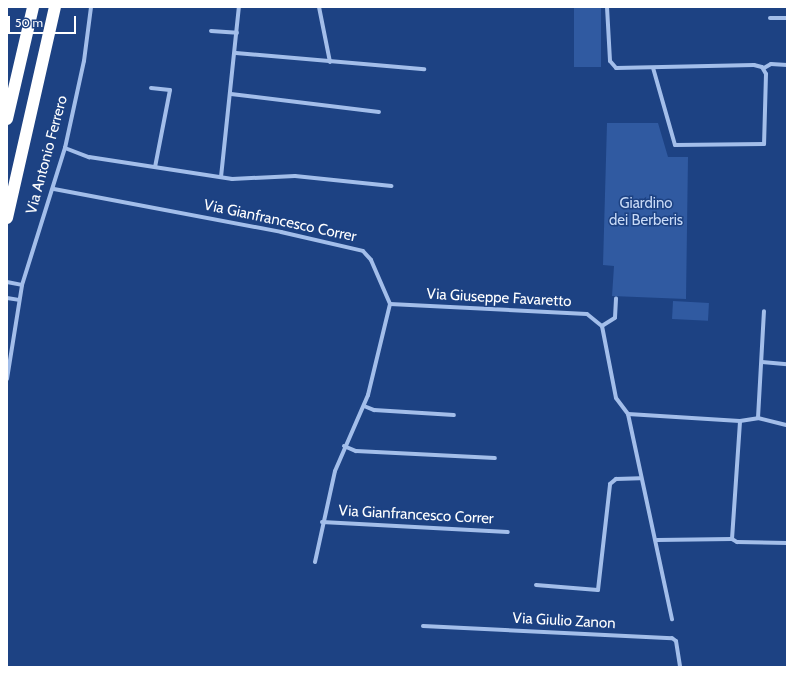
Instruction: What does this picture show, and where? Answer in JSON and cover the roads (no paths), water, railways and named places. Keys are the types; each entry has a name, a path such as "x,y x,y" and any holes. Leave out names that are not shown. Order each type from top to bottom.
{"highway":[{"path":"7,119 33,7"},
{"path":"7,218 55,7"}],"street":[{"name":"Via Antonio Ferrero","path":"7,379 22,285 54,189 84,61 91,7"},
{"path":"220,177 236,52 239,7"},
{"path":"318,7 330,62"},
{"path":"607,7 610,61 616,68 754,65 764,68 771,64 787,65"},
{"path":"770,18 787,18"},
{"path":"211,31 237,33"},
{"path":"236,52 330,62 424,69"},
{"path":"653,68 675,146 759,147 764,144 764,68"},
{"path":"151,88 170,90 155,167"},
{"path":"231,94 379,112"},
{"path":"64,148 89,157 220,177 294,176 391,186"},
{"name":"Via Gianfrancesco Correr","path":"54,189 281,232 363,251 371,260 390,304 364,406 344,446 322,522 315,562"},
{"path":"7,282 22,285"},
{"path":"7,298 19,300"},
{"path":"616,299 615,318 602,326 616,398 628,414 640,478 657,540 672,619"},
{"name":"Via Giuseppe Favaretto","path":"390,304 587,314 602,326"},
{"path":"758,418 764,311"},
{"path":"762,362 787,364"},
{"path":"364,406 374,410 454,415"},
{"path":"628,414 740,421 758,418 787,424"},
{"path":"732,539 740,421"},
{"path":"344,446 356,450 495,458"},
{"path":"536,586 598,590 610,484 616,480 640,478"},
{"name":"Via Gianfrancesco Correr","path":"322,522 508,532"},
{"path":"657,540 732,539 737,542 787,544"},
{"name":"Via Giulio Zanon","path":"423,626 672,638 676,641 680,667"}],"park label":[{"name":"Giardino dei Berberis","path":"646,212"}]}
